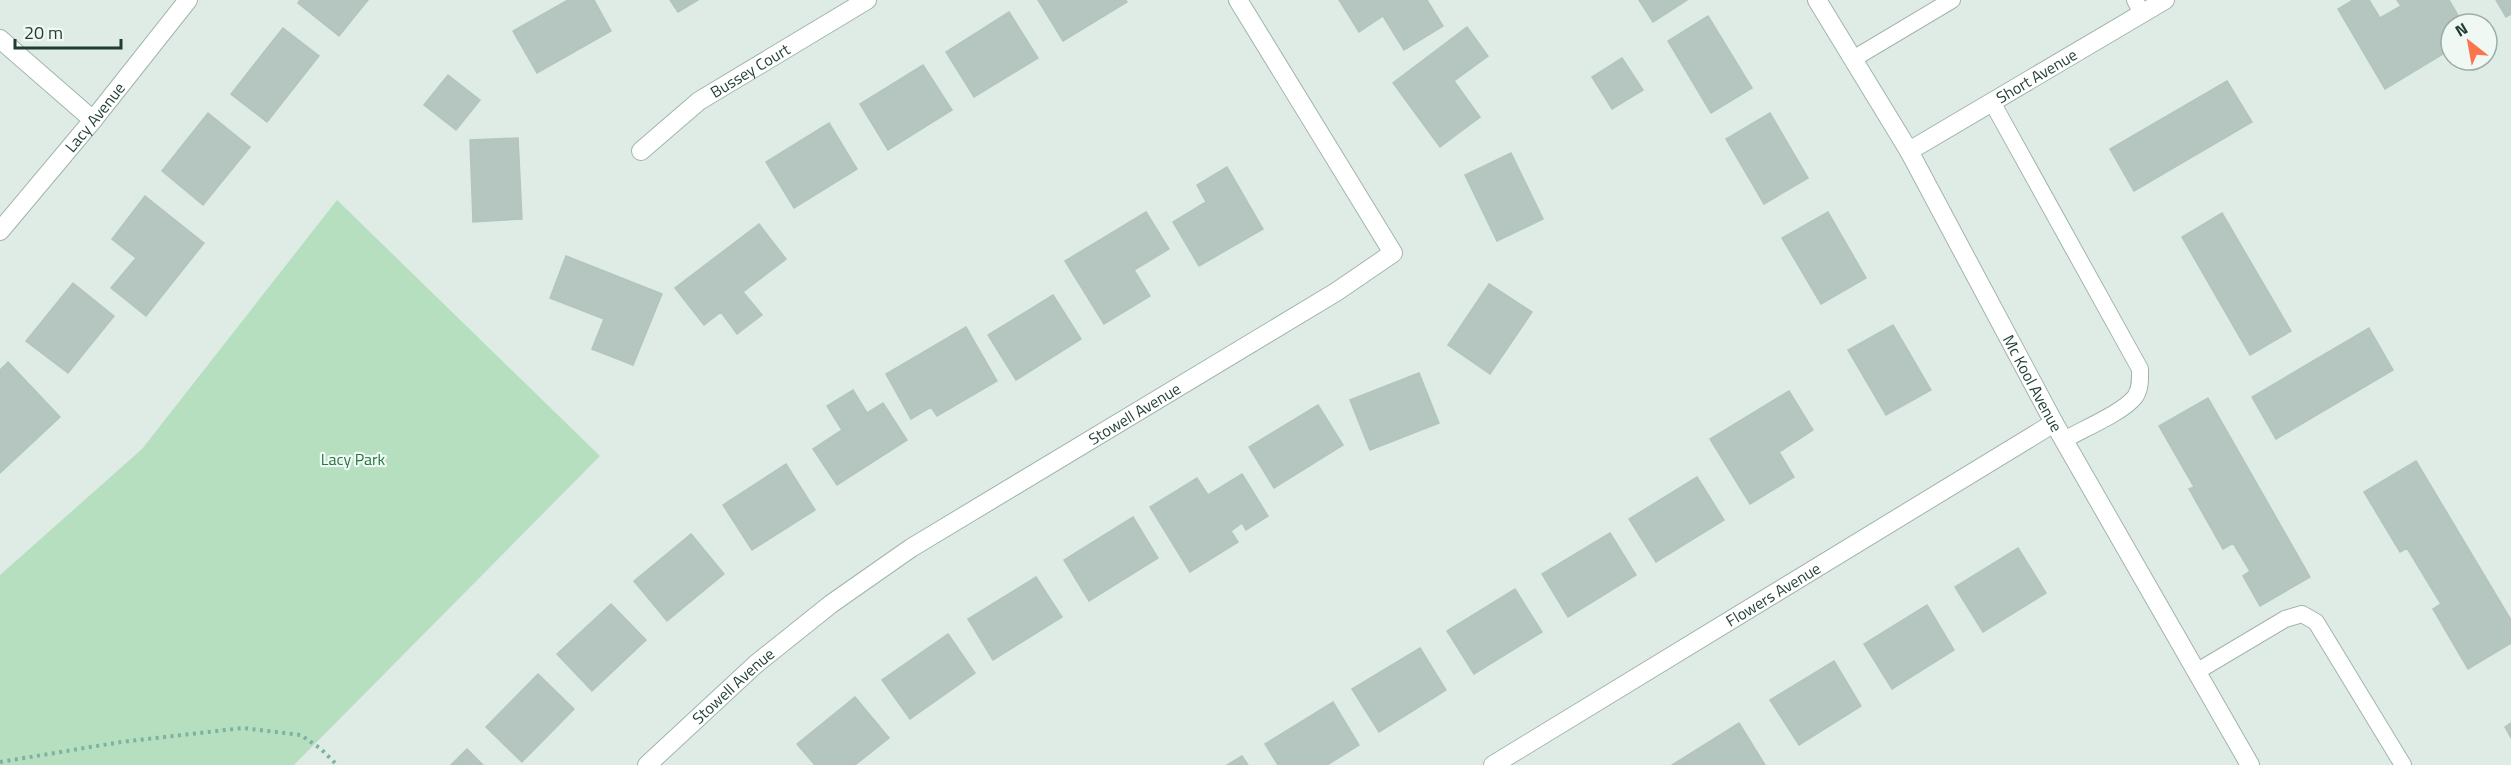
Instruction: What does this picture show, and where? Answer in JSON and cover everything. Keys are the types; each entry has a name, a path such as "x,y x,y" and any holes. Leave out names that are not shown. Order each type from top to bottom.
{"street":[{"name":"Lacy Avenue","path":"0,231 93,120 188,0"},
{"name":"Bussey Court","path":"641,151 699,101 867,0"},
{"name":"Stowell Avenue","path":"647,765 756,664 831,604 911,548 1336,292 1393,253 1238,0"},
{"name":"Mc Kool Avenue","path":"1817,0 1909,151 2054,423 2250,765"},
{"name":"Short Avenue","path":"1909,151 1992,102 2138,7 2165,0"},
{"path":"0,39 93,120"},
{"name":"Flowers Avenue","path":"1493,765 2054,423"}],"lane":[{"path":"1853,59 1952,0"},
{"path":"1992,102 2140,369 2140,384 2134,397 2118,410 2064,440"},
{"path":"2196,672 2285,619 2302,614 2316,622 2403,765"}],"path":[{"path":"0,762 121,742 243,728 301,735 321,749 337,765"}],"green space":[{"name":"Lacy Park","path":"337,200 600,456 294,765 0,765 0,575 142,449"}],"building":[{"path":"300,0 368,0 339,36 298,3"},
{"path":"568,0 594,0 611,31 537,73 513,31"},
{"path":"670,0 698,0 678,12"},
{"path":"1038,0 1126,0 1127,2 1063,41"},
{"path":"1339,0 1427,0 1443,26 1404,50 1383,16 1359,32"},
{"path":"1639,0 1687,0 1653,22"},
{"path":"2353,0 2369,0 2380,18 2401,6 2397,0 2449,0 2456,12 2439,12 2439,56 2385,89 2338,9"},
{"path":"2496,0 2511,0 2511,14 2506,17"},
{"path":"1009,12 1038,58 974,97 946,52"},
{"path":"1708,16 1752,88 1711,113 1668,41"},
{"path":"1467,27 1488,56 1454,81 1480,117 1440,147 1393,83"},
{"path":"283,28 319,56 267,122 231,94"},
{"path":"1622,58 1643,90 1612,109 1592,77"},
{"path":"923,65 952,110 888,150 860,104"},
{"path":"448,75 480,100 456,130 424,105"},
{"path":"2227,81 2252,122 2134,191 2110,149"},
{"path":"208,113 250,147 203,205 162,171"},
{"path":"1770,113 1808,178 1764,204 1726,139"},
{"path":"829,123 857,169 794,208 766,162"},
{"path":"518,138 522,219 473,222 470,140"},
{"path":"1511,153 1543,219 1497,241 1465,175"},
{"path":"1227,167 1263,229 1199,266 1173,222 1206,202 1197,185"},
{"path":"145,196 204,243 146,316 111,288 136,258 112,239"},
{"path":"1146,212 1169,249 1134,270 1150,296 1104,324 1065,261"},
{"path":"1828,212 1866,278 1821,304 1782,238"},
{"path":"2222,213 2291,331 2250,355 2182,237"},
{"path":"759,224 786,259 743,292 762,315 737,334 721,312 704,325 675,288"},
{"path":"566,256 662,294 633,365 592,349 604,319 550,298"},
{"path":"73,283 114,316 68,373 26,341"},
{"path":"1489,284 1532,312 1490,374 1448,345"},
{"path":"1053,295 1081,339 1016,380 988,335"},
{"path":"1893,325 1931,390 1886,415 1848,350"},
{"path":"966,327 997,381 937,416 931,407 911,419 886,374"},
{"path":"2369,328 2393,370 2276,439 2252,397"},
{"path":"8,362 60,417 0,473 0,370"},
{"path":"1419,373 1439,423 1370,450 1350,400"},
{"path":"853,390 867,413 883,403 907,440 837,485 813,449 842,430 827,406"},
{"path":"1789,391 1813,430 1779,452 1794,477 1750,504 1710,439"},
{"path":"2208,398 2310,577 2260,606 2243,576 2250,571 2233,543 2223,549 2189,489 2194,487 2159,426"},
{"path":"1318,405 1343,445 1274,488 1249,447"},
{"path":"2416,461 2511,620 2511,643 2468,669 2433,609 2441,604 2407,548 2400,552 2364,492"},
{"path":"786,464 815,510 752,550 723,505"},
{"path":"1242,474 1268,516 1246,530 1242,523 1231,531 1238,542 1190,572 1150,507 1197,478 1208,495"},
{"path":"1697,477 1724,520 1656,562 1629,519"},
{"path":"1133,517 1158,558 1089,601 1064,560"},
{"path":"1610,533 1636,575 1568,617 1542,574"},
{"path":"691,534 724,574 667,621 634,581"},
{"path":"2018,548 2046,593 1983,632 1955,587"},
{"path":"1036,577 1062,617 993,660 968,619"},
{"path":"1515,589 1542,632 1474,674 1447,631"},
{"path":"611,604 646,640 592,691 557,654"},
{"path":"1927,605 1954,650 1892,689 1864,644"},
{"path":"948,634 975,673 910,719 882,680"},
{"path":"1420,648 1446,690 1379,732 1352,689"},
{"path":"1834,661 1861,706 1799,745 1770,700"},
{"path":"538,674 574,709 522,762 486,727"},
{"path":"855,697 889,738 855,765 815,765 797,744"},
{"path":"1333,702 1359,745 1327,765 1278,765 1265,744"},
{"path":"1739,723 1765,765 1672,765"},
{"path":"2511,723 2511,738 2505,727"},
{"path":"467,749 483,765 451,765"},
{"path":"1242,756 1248,765 1227,765"}]}
